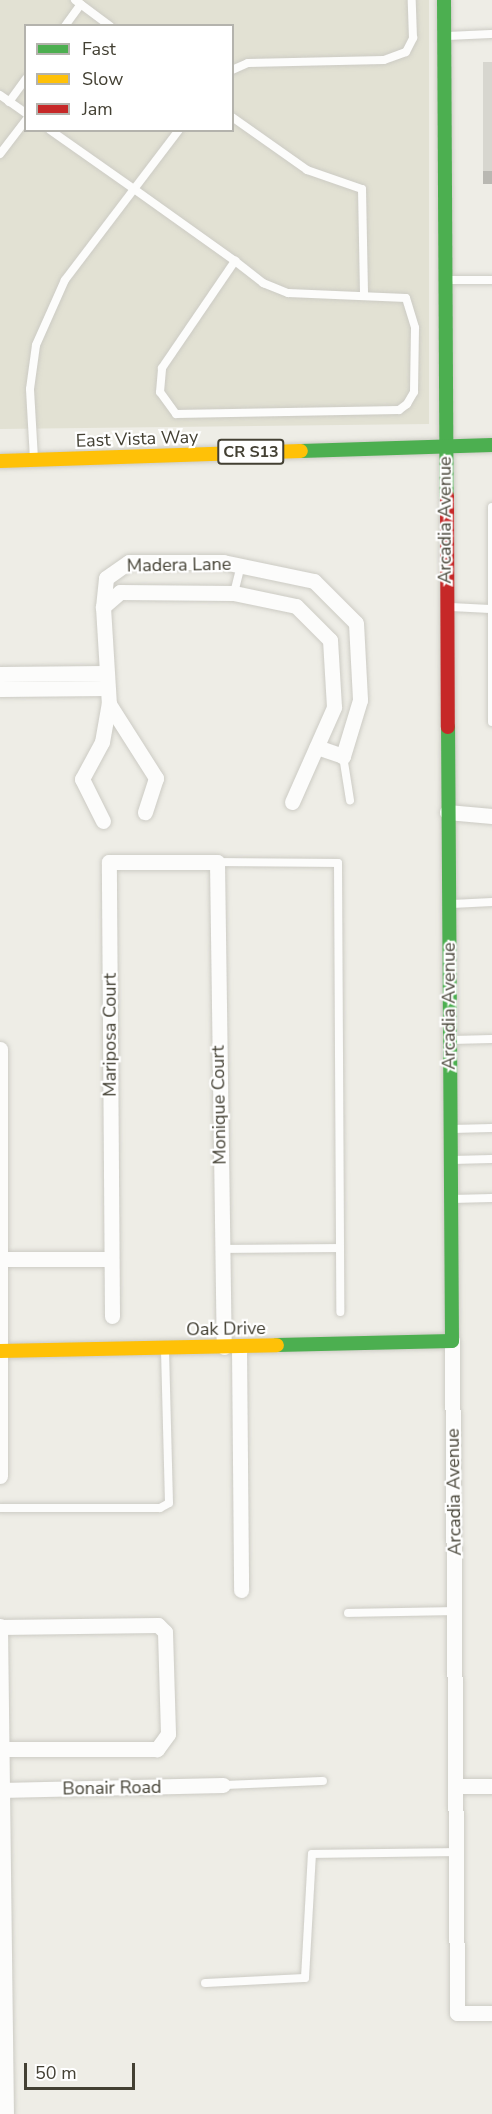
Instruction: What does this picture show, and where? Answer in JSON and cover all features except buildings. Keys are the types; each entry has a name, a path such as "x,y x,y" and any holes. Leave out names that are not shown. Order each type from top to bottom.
{"street":[{"name":"Arcadia Avenue","path":"444,0 447,812 458,1786 457,2013 492,2013"},
{"name":"East Vista Way","path":"0,461 492,445"},
{"name":"Madera Lane","path":"107,688 104,673 102,585 122,564 241,565 314,581 356,623 360,700 343,756"},
{"name":"Madera Lane","path":"103,607 120,592 234,593 296,606 333,644 334,707 292,802"},
{"path":"0,674 104,673"},
{"path":"0,689 107,688 110,704 156,778 145,812"},
{"path":"103,821 82,779 102,742 110,704"},
{"path":"317,747 343,756"},
{"path":"447,812 492,816"},
{"name":"Mariposa Court","path":"111,1316 109,862 217,862"},
{"name":"Monique Court","path":"217,862 221,1250 232,1347 241,1590"},
{"path":"0,1049 2,1259 0,1476"},
{"path":"2,1259 111,1259"},
{"name":"Oak Drive","path":"1,1351 452,1341"},
{"path":"0,1749 157,1749 168,1734 165,1632 158,1625 0,1627 0,1749 2,2025 6,2114"},
{"name":"Bonair Road","path":"1,1790 223,1785"},
{"path":"458,1786 492,1786"}],"lane":[{"path":"234,69 248,63 384,60 406,52 412,38 412,0"},
{"path":"66,24 78,2 107,24"},
{"path":"444,36 492,34"},
{"path":"9,102 24,82"},
{"path":"0,95 24,112"},
{"path":"234,118 307,170 362,189 364,296"},
{"path":"0,154 24,123"},
{"path":"53,132 235,261 263,283 288,293 392,295 406,298 410,306 414,392 399,410 176,414 160,392 162,368 235,261"},
{"path":"34,460 30,389 36,345 65,280 177,132"},
{"path":"445,280 492,280"},
{"path":"492,507 490,548 492,722"},
{"path":"234,593 241,565"},
{"path":"446,607 490,609"},
{"path":"343,756 350,800"},
{"path":"217,862 338,863 340,1312"},
{"path":"448,904 492,902"},
{"path":"449,1040 492,1039"},
{"path":"450,1129 492,1128"},
{"path":"450,1160 492,1159"},
{"path":"451,1198 492,1198"},
{"path":"221,1250 340,1248"},
{"path":"0,1508 160,1508 169,1503 165,1348"},
{"path":"348,1613 456,1611"},
{"path":"223,1785 322,1781"},
{"path":"205,1983 305,1978 312,1854 458,1852"}],"shaded area":[{"path":"0,0 429,0 429,424 0,429"}],"traffic: fast":[{"path":"444,0 447,496"},
{"path":"301,451 492,445"},
{"path":"277,1345 452,1341 448,727"}],"traffic: slow":[{"path":"0,461 301,451"},
{"path":"0,1351 277,1345"}],"traffic: jam":[{"path":"447,496 448,727"}]}
